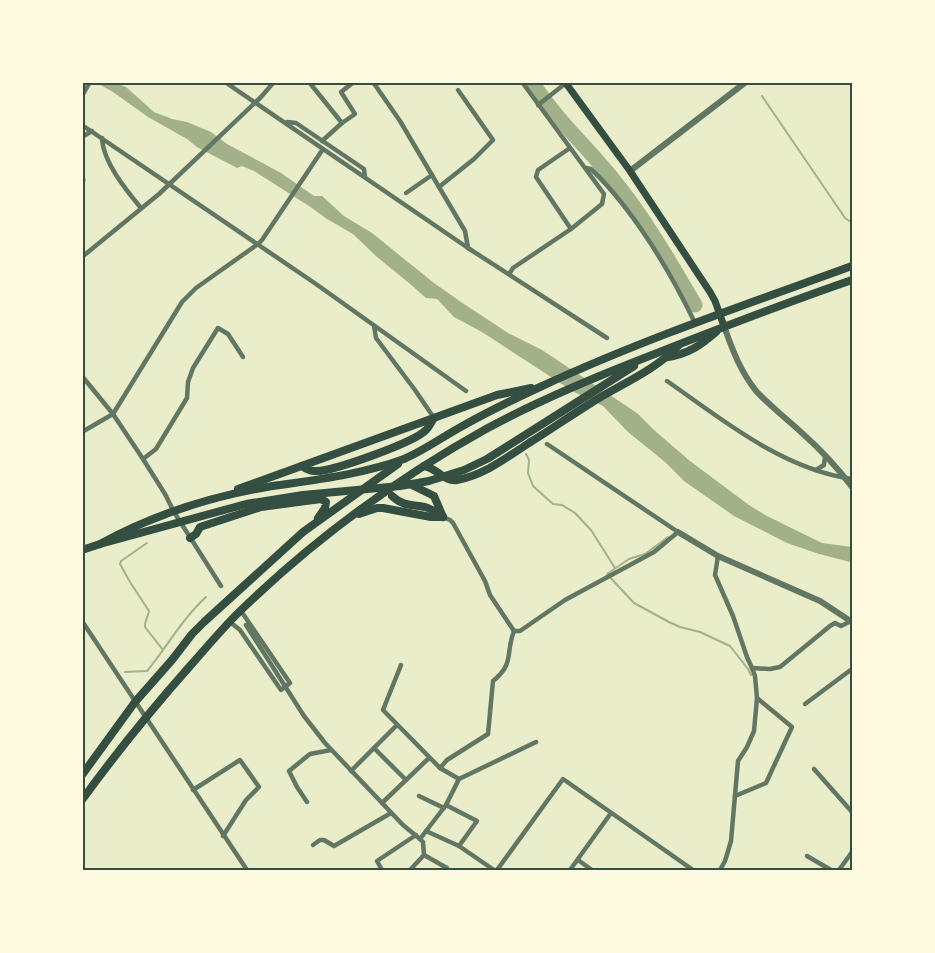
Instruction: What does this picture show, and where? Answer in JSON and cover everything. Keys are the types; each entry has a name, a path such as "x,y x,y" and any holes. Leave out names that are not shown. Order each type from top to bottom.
{"highway":[{"path":"82,775 135,702 204,622 315,524 406,458 508,402 610,356 720,313 852,267"},
{"path":"82,800 145,717 241,610 300,557 370,502 407,477 487,429 548,398 724,326 852,280"},
{"path":"651,355 667,357 690,351 724,326"},
{"path":"424,466 434,469 452,481 489,470 594,401 640,376 667,357 681,343"},
{"path":"82,550 246,504 303,495 400,486 429,481 464,470 487,459 628,366"},
{"path":"218,498 497,395 541,386"},
{"path":"302,466 306,470 323,471 375,457 427,430 434,418"},
{"path":"100,544 123,531 218,498 380,467 406,458"},
{"path":"407,477 408,483 434,496 443,517"},
{"path":"392,496 404,505 432,509 443,517"},
{"path":"190,538 200,527 209,523 261,507 321,499 326,502 326,505 315,524"},
{"path":"347,520 377,508 443,517"}],"main road":[{"path":"566,83 630,171 715,301 724,326"}],"street":[{"path":"82,96 90,82"},
{"path":"225,82 252,104 284,122 468,248 607,338"},
{"path":"82,257 169,184 274,82"},
{"path":"309,82 342,123"},
{"path":"322,141 355,114 341,92 346,85 354,82"},
{"path":"373,82 400,121 465,231 468,248"},
{"path":"509,274 513,268 571,229 602,204 604,194 522,82"},
{"path":"630,171 746,82"},
{"path":"540,104 566,83"},
{"path":"439,187 474,159 493,140 458,90"},
{"path":"284,122 296,123 364,169 365,177"},
{"path":"82,125 260,242 466,391"},
{"path":"82,137 92,131"},
{"path":"102,138 104,151 123,187 141,208"},
{"path":"570,148 538,170 536,177 571,229"},
{"path":"82,432 113,414 182,302 196,288 260,242 323,149"},
{"path":"586,168 591,169 597,175 633,218 668,272 695,323"},
{"path":"405,194 432,175"},
{"path":"374,326 376,338 434,418"},
{"path":"724,326 732,351 757,391 778,414 800,431 849,478 852,487"},
{"path":"143,459 156,449 187,398 188,382 193,368 218,328 228,334 243,357"},
{"path":"82,376 113,414 143,459 221,586"},
{"path":"667,381 769,449 796,463 849,478"},
{"path":"547,444 678,532 718,556 820,601 852,622"},
{"path":"816,470 824,465 825,455"},
{"path":"443,517 453,523 490,595 514,631"},
{"path":"514,631 520,631 565,600 654,552 678,532"},
{"path":"718,556 715,575 752,668 757,698 754,731 738,761 731,841 722,870"},
{"path":"230,622 240,630 281,690 290,683 241,610"},
{"path":"82,621 245,868 238,870"},
{"path":"752,668 780,667 835,622 841,626 852,622"},
{"path":"246,625 304,716 331,750 402,825 423,842 424,855 410,870"},
{"path":"440,768 447,760 488,734 493,681 503,672 508,663 514,631"},
{"path":"401,665 383,710 440,768 459,779"},
{"path":"805,704 852,669"},
{"path":"735,796 766,783 792,727 757,698"},
{"path":"351,771 397,725"},
{"path":"382,870 377,861 426,831 445,806 459,779 536,742"},
{"path":"374,748 406,780"},
{"path":"307,802 290,771 310,754 331,750"},
{"path":"382,803 429,758"},
{"path":"193,790 240,760 260,787 246,800 223,836"},
{"path":"814,769 852,812"},
{"path":"426,831 459,846 495,870 563,779 693,870"},
{"path":"419,796 477,820 459,846"},
{"path":"313,844 320,840 334,846 391,813"},
{"path":"570,870 611,813"},
{"path":"839,870 852,852"},
{"path":"424,855 447,870"},
{"path":"807,856 831,870"},
{"path":"578,860 592,870"}],"shaded area":[{"path":"97,83 116,83 126,87 154,112 211,132 227,144 281,173 314,196 322,196 344,216 372,233 461,302 508,333 542,350 637,413 690,461 749,505 822,543 852,547 852,566 850,562 787,543 734,516 684,481 628,432 603,406 574,392 482,332 454,317 437,299 426,298 353,234 254,171 242,166 237,168 197,147"}],"waterway":[{"path":"532,82 635,208 695,305"},
{"path":"762,96 845,218 852,223"},
{"path":"82,173 85,180 82,188"},
{"path":"526,454 529,460 528,473 533,486 553,504 562,505 575,513 591,530 615,568"},
{"path":"668,537 645,554 629,559 607,574 634,603 680,627 700,632 730,646 751,675"},
{"path":"147,543 120,564 149,611 145,627 163,650"},
{"path":"125,672 147,671 182,624 206,597"}]}
